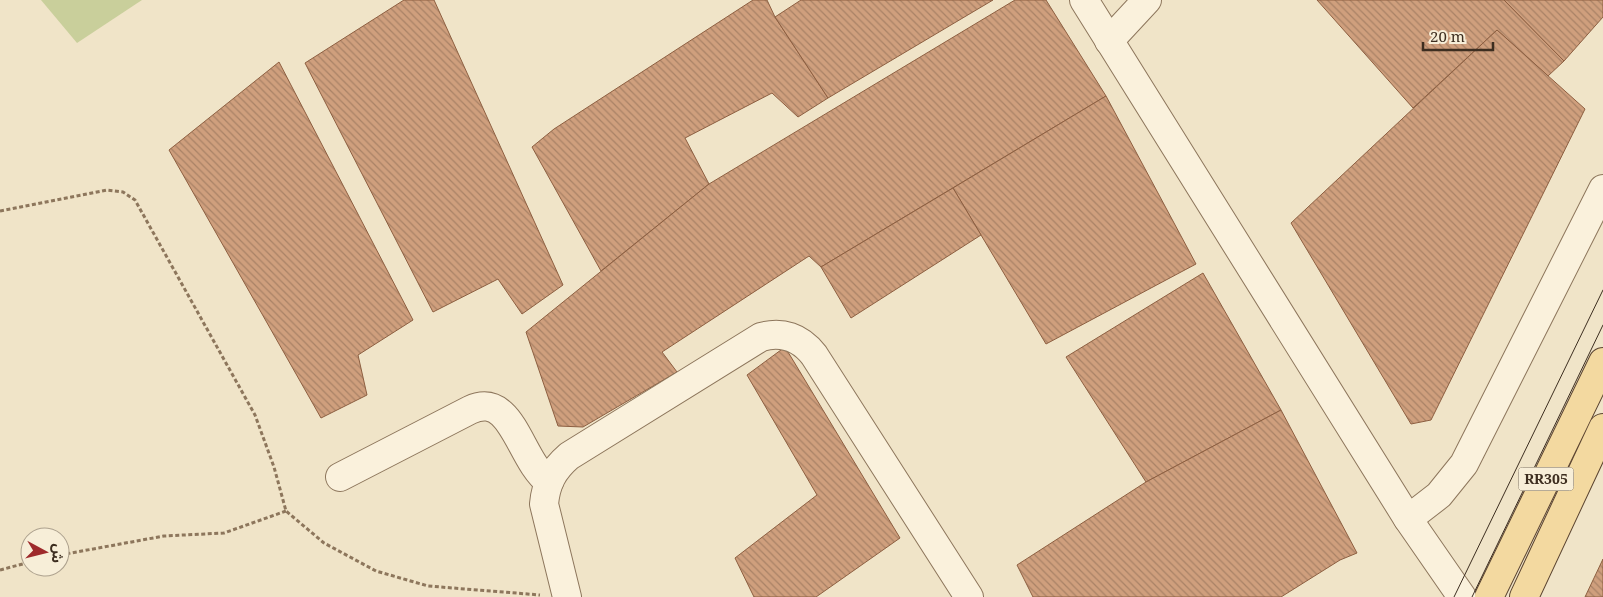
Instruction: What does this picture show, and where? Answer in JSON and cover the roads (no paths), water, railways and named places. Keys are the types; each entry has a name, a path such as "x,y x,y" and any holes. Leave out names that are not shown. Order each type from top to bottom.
{"main road":[{"name":"RR305","path":"1489,597 1603,362"},
{"name":"RR305","path":"1524,597 1603,428"}],"street":[{"path":"1084,0 1408,519 1462,597"},
{"path":"1109,41 1147,0"},
{"path":"1408,519 1440,495 1464,464 1603,189"},
{"path":"557,596 546,516 545,492 554,472 569,456 761,337 786,335 802,342 814,355 969,597"},
{"path":"340,477 470,410 482,406 496,408 506,416 532,465 548,482"}],"tram line":[{"path":"1454,597 1603,290"},
{"path":"1472,597 1603,325"}]}
